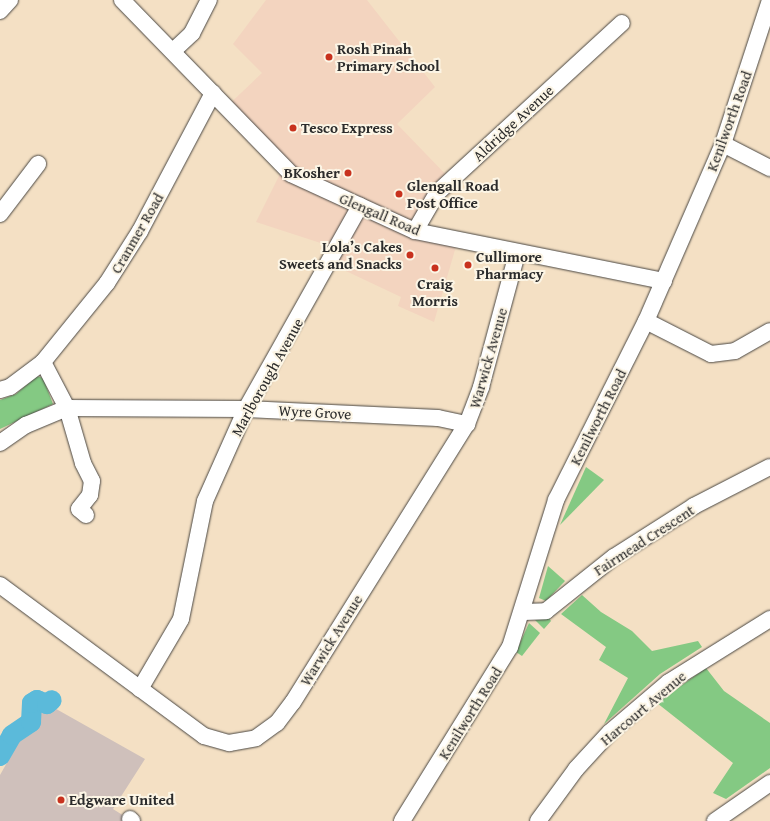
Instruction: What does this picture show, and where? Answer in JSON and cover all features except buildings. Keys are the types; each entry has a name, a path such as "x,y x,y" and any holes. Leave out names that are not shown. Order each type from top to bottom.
{"street":[{"path":"0,11 10,0"},
{"name":"Glengall Road","path":"122,0 174,51 291,174 416,231 517,254 664,281"},
{"path":"174,51 192,33 209,0"},
{"name":"Kenilworth Road","path":"402,821 486,690 510,647 556,500 646,321 723,144 770,0"},
{"name":"Aldridge Avenue","path":"416,231 437,193 622,23"},
{"name":"Cranmer Road","path":"0,390 10,387 43,362 107,283 140,231 213,93"},
{"path":"723,144 770,168"},
{"path":"0,214 38,164"},
{"name":"Marlborough Avenue","path":"140,689 180,619 205,501 246,409 360,206"},
{"name":"Warwick Avenue","path":"0,585 204,736 229,743 256,738 277,723 467,424 481,387 517,254"},
{"path":"646,321 711,354 735,351 770,331"},
{"path":"43,362 67,408 83,463 92,481 90,495 79,509 86,515"},
{"path":"0,443 26,425 67,408"},
{"name":"Wyre Grove","path":"67,408 246,409 438,418 467,424"},
{"name":"Fairmead Crescent","path":"522,612 546,611 621,553 694,506 770,467"},
{"name":"Harcourt Avenue","path":"538,821 576,769 610,732 669,682 770,619"},
{"path":"715,821 770,783"}],"shaded area":[{"path":"266,0 367,0 435,87 397,124 453,182 416,231 457,243 434,322 398,306 401,297 331,264 339,249 256,222 281,172 222,111 262,73 233,44"},
{"path":"42,701 145,759 113,809 132,821 0,821 0,775"}],"green space":[{"path":"37,376 43,378 53,404 0,429 0,400 16,394"},
{"path":"586,467 604,480 560,525"},
{"path":"548,566 565,581 546,601 539,598"},
{"path":"582,595 601,612 632,631 652,651 698,641 702,647 660,674 604,724 628,678 599,660 606,647 561,614"},
{"path":"549,618 551,621 544,629 535,620"},
{"path":"529,623 540,633 522,656 516,652"},
{"path":"706,668 724,691 770,723 770,768 726,799 713,793 733,763 657,703"}],"waterway":[{"path":"0,756 12,735 31,722 32,703 37,700 47,704 52,700"}],"place":[{"name":"Rosh Pinah Primary School","path":"329,57"},
{"name":"Tesco Express","path":"293,128"},
{"name":"BKosher","path":"348,173"},
{"name":"Glengall Road Post Office","path":"399,194"},
{"name":"Lola’s Cakes Sweets and Snacks","path":"410,255"},
{"name":"Cullimore Pharmacy","path":"468,265"},
{"name":"Craig Morris","path":"435,268"},
{"name":"Edgware United","path":"61,800"}]}
